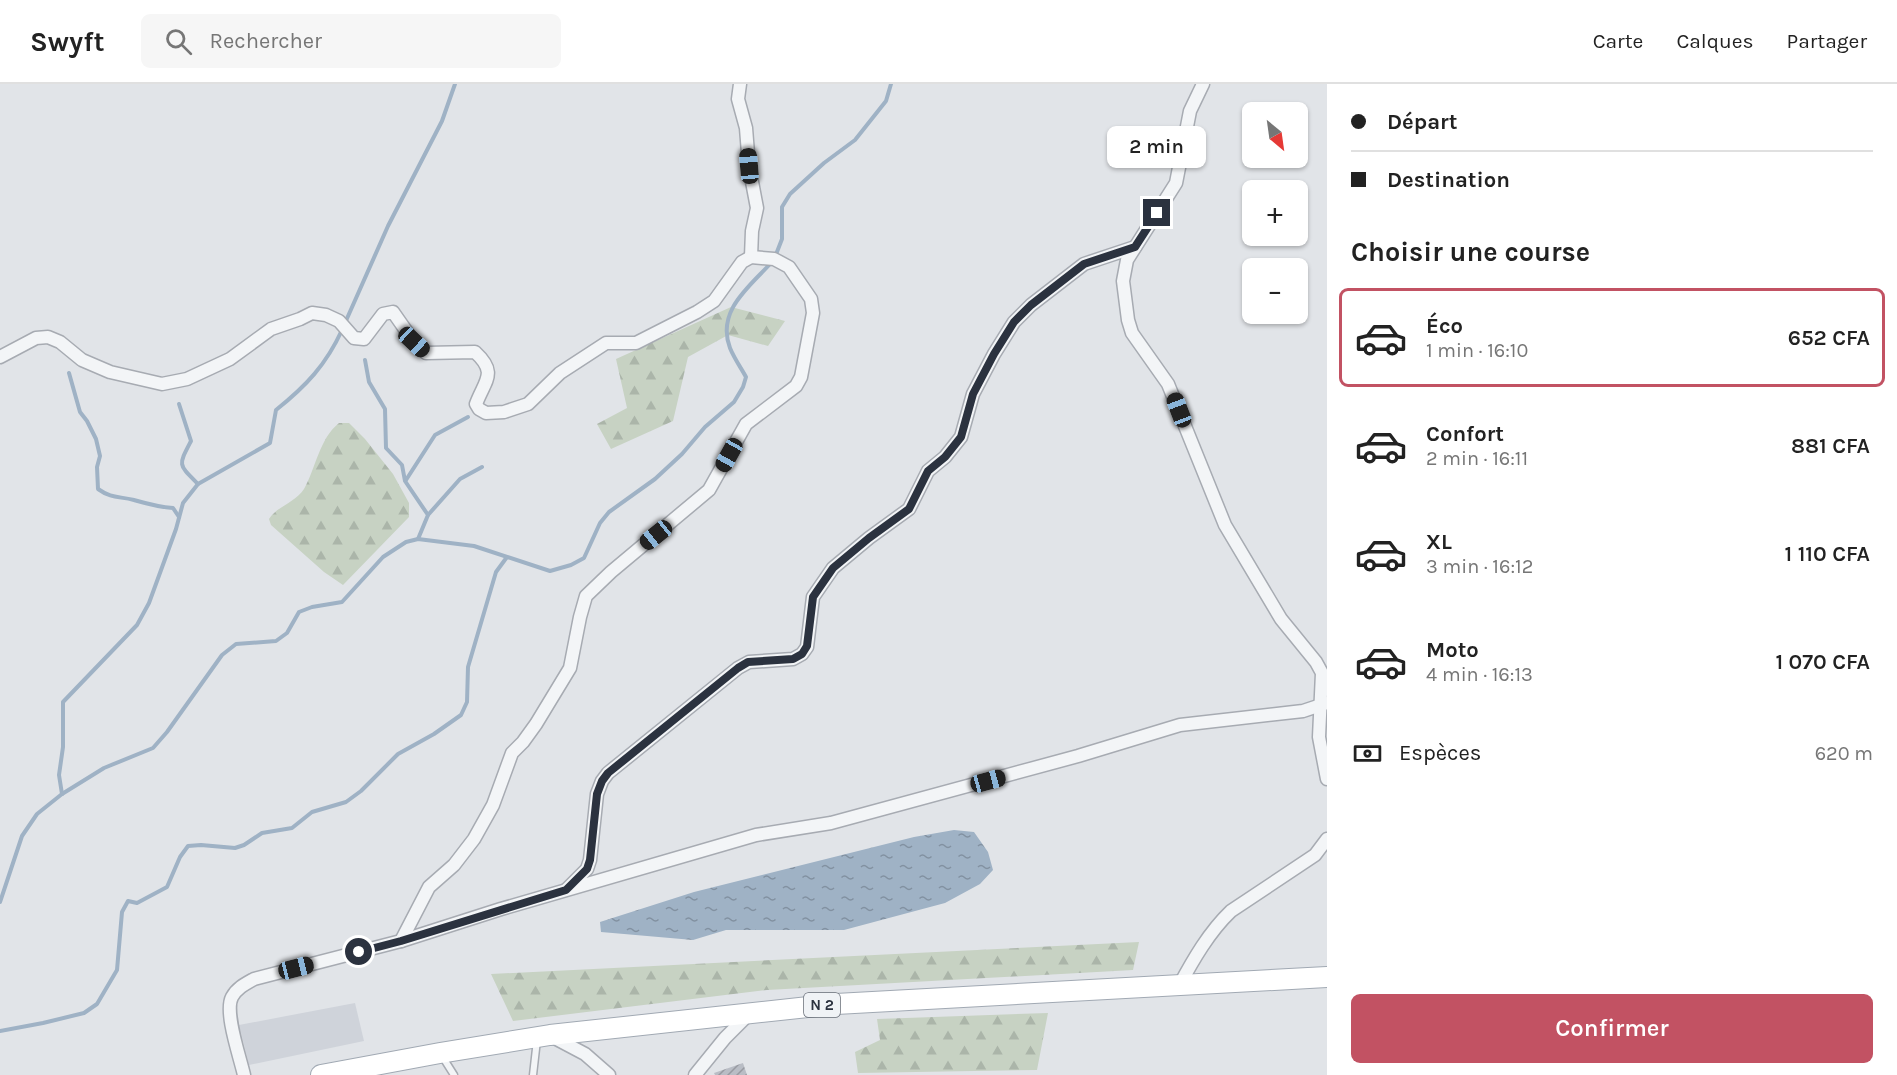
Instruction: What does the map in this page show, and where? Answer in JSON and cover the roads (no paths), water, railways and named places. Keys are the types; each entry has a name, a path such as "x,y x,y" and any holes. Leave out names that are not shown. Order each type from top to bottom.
{"main road":[{"name":"N 2","path":"321,1075 544,1036 836,1004 1327,977"}],"street":[{"path":"740,84 738,99 746,128 749,166 757,208 752,231 752,257"},
{"path":"1203,84 1190,111 1176,183 1127,260 1123,281 1128,320 1132,333 1168,384 1225,525 1281,619 1316,662 1322,673 1324,705 1319,737 1327,779"},
{"path":"566,890 587,869 597,794 608,773 738,668 748,662 793,659 802,654 807,646 813,597 833,568 909,509 928,471 945,457 961,437 973,394 1014,322 1031,305 1084,264 1135,247"},
{"path":"0,357 36,338 48,337 60,342 82,360 100,368 162,384 187,379 230,359 271,329 312,313 326,315 344,325 354,338 364,339 383,314 393,312 414,342 426,353 475,352 488,368 489,379 477,404 479,409 486,413 504,411 528,404 560,373 606,343 636,343 697,312 714,301 742,262 752,257 774,259 789,267 811,299 813,313 801,377 796,386 746,424 709,490 611,572 586,596 570,668 536,724 512,753 493,805 474,839 454,865 429,887 401,941"},
{"path":"244,1075 230,1010 232,998 240,987 254,979 401,941 756,835 831,823 1056,763 1180,725 1303,711 1324,705"},
{"path":"1179,986 1221,921 1231,911 1315,855 1327,839"},
{"path":"695,1075 725,1038 750,1013"},
{"path":"544,1036 585,1054 609,1075"}],"lane":[{"path":"533,1075 544,1036"},
{"path":"440,1053 454,1075"}],"water":[{"path":"954,830 974,832 988,852 993,870 980,884 945,903 844,930 726,930 693,940 601,932 600,922 694,892 914,837"}],"waterway":[{"path":"345,323 388,226 442,121 455,84"},
{"path":"775,257 782,239 782,207 790,194 824,163 855,140 886,101 891,84"},
{"path":"0,902 22,836 37,814 62,794 104,768 153,748 222,655 236,644 276,641 287,633 299,612 312,607 342,602 383,557 406,542 418,539 474,546 550,571 571,565 584,558 600,523 609,512 655,479 682,454 705,427 734,402 746,377 730,348 727,322 737,301 771,263"},
{"path":"62,794 59,775 63,747 63,702 137,625 149,603 183,503 198,484 270,443 276,410 314,374 329,354 342,330"},
{"path":"365,360 369,382 385,409 386,448 402,465 405,481 428,515 418,539"},
{"path":"69,373 80,412 96,439 100,456 97,467 98,489 112,496 173,508 179,517"},
{"path":"179,404 191,441 182,464 198,484"},
{"path":"406,480 435,435 468,417"},
{"path":"428,515 460,479 482,467"},
{"path":"0,1031 84,1013 97,1004 117,970 122,912 128,901 137,903 167,887 180,857 188,846 235,848 262,833 292,828 312,812 346,802 361,791 398,754 434,734 461,715 467,702 468,667 496,572 507,557"}]}
